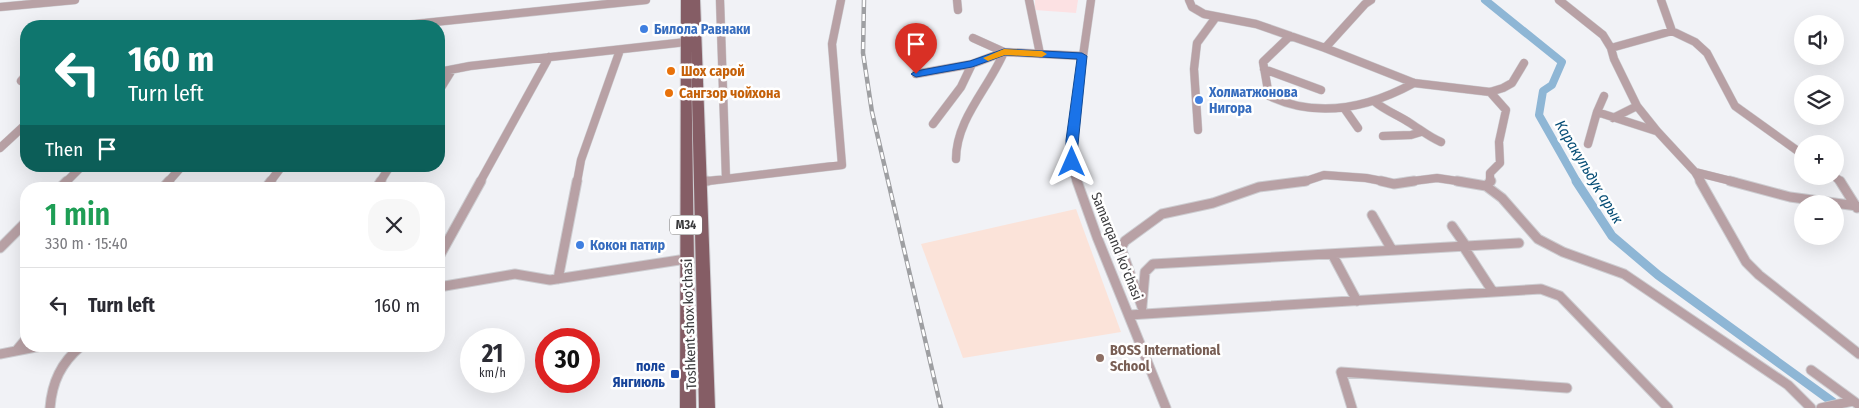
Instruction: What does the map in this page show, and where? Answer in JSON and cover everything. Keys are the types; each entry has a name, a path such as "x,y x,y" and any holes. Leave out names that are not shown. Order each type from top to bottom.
{"main road":[{"name":"Toshkent shox ko'chasi","path":"686,0 691,22 700,182 707,408"},
{"name":"Toshkent shox ko'chasi","path":"688,408 686,42 695,0"}],"street":[{"path":"0,7 75,0"},
{"path":"445,21 646,0"},
{"path":"720,0 726,179"},
{"path":"700,182 842,165 832,44 841,0"},
{"path":"957,0 958,10"},
{"path":"1029,0 1040,54"},
{"name":"Samarqand ko'chasi","path":"1091,0 1072,140 1074,173 1166,408"},
{"path":"1189,0 1194,9 1216,17 1256,24 1325,48 1414,83 1490,92 1502,90 1515,82 1524,63"},
{"path":"1325,48 1365,4 1371,0"},
{"path":"1560,0 1604,35 1610,44 1614,59 1637,106 1695,172 1746,262 1759,275 1859,354"},
{"path":"1661,0 1672,31"},
{"path":"1198,130 1194,69 1197,43 1216,17"},
{"path":"1611,48 1672,31 1695,42 1707,53 1735,106 1794,148"},
{"path":"1290,36 1263,62 1268,96 1280,103 1300,108 1344,108 1375,102 1400,92 1414,83"},
{"path":"973,38 1004,52 1082,56"},
{"path":"445,71 470,66 686,42"},
{"path":"558,279 581,160 620,50"},
{"path":"916,74 972,64 1004,52"},
{"path":"956,159 957,140 997,70 1004,52"},
{"path":"445,246 549,57"},
{"path":"932,124 964,82 971,71 972,64"},
{"path":"1264,69 1321,90"},
{"path":"445,81 452,70"},
{"path":"1486,186 1491,182 1490,174 1500,163 1499,142 1506,110 1490,92"},
{"path":"1588,144 1596,112 1604,96"},
{"path":"1375,102 1385,110 1410,123 1421,132 1441,142"},
{"path":"1613,118 1637,106"},
{"path":"1344,108 1358,128"},
{"path":"1596,112 1657,131"},
{"path":"0,148 20,130"},
{"path":"1383,136 1411,135 1421,132"},
{"path":"66,182 76,172"},
{"path":"168,182 177,172"},
{"path":"1695,172 1790,197 1858,208"},
{"path":"1144,310 1125,262 1122,248 1125,241 1162,214 1213,203 1259,187 1301,183 1324,175 1366,178 1394,184 1437,178 1486,186 1502,198 1538,239 1563,252 1624,274 1788,385 1811,408"},
{"path":"1842,185 1858,208"},
{"path":"1372,215 1392,250"},
{"path":"1452,226 1493,292"},
{"path":"0,248 20,228"},
{"path":"1144,310 1145,272 1153,264 1519,243"},
{"path":"1332,254 1357,301"},
{"path":"445,286 515,274 545,280 558,279 686,258"},
{"path":"1129,315 1144,310 1357,301 1541,289 1560,296 1668,408"},
{"path":"16,351 20,346"},
{"path":"0,354 20,350"},
{"path":"50,408 50,394 62,364 75,352"},
{"path":"1811,370 1856,403"},
{"path":"1352,408 1342,372 1567,388"},
{"path":"1821,408 1856,403"}],"shaded area":[{"path":"1035,0 1078,0 1076,13 1035,10"},
{"path":"1076,209 1121,332 963,358 921,244"}],"waterway":[{"name":"Каракульдук арык","path":"1485,0 1562,62 1552,85 1543,91 1539,115 1577,182"},
{"name":"Каракульдук арык","path":"1576,181 1612,236 1658,275 1841,408"}],"railway":[{"path":"864,0 863,53 872,112 941,408"}],"slow traffic":[{"path":"988,58 1004,52 1042,54"}],"place":[{"name":"Билола Равнаки","path":"644,29"},
{"name":"Шох сарой","path":"671,71"},
{"name":"Сангзор чойхона","path":"669,93"},
{"name":"Холматжонова Нигора","path":"1199,100"},
{"name":"Кокон патир","path":"580,245"},
{"name":"BOSS International School","path":"1100,358"},
{"name":"поле Янгиюль","path":"675,374"}],"route":[{"path":"916,74 972,64 1004,52 1082,56 1072,140 1072,162"}]}
